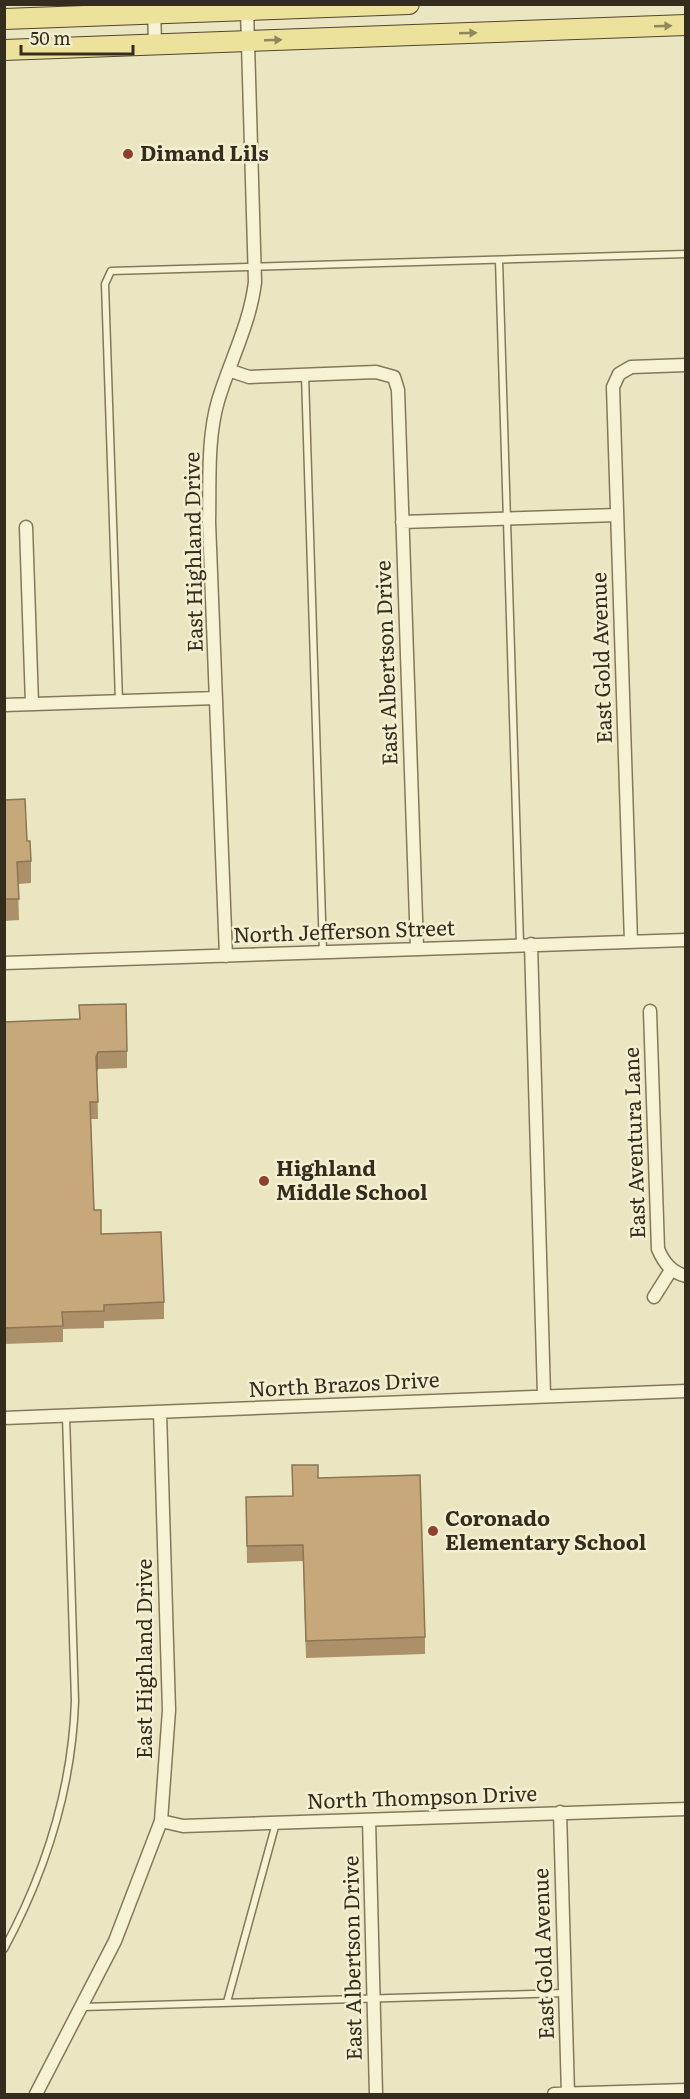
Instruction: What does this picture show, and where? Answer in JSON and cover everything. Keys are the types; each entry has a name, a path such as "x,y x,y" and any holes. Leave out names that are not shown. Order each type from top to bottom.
{"main road":[{"path":"4,19 154,9 247,10 409,4"},
{"path":"4,50 686,25"}],"street":[{"path":"154,9 155,44"},
{"name":"East Highland Drive","path":"226,956 209,522 210,464 218,402 231,371 252,306 255,267 247,10"},
{"name":"East Gold Avenue","path":"631,942 613,387 619,374 631,368 686,365"},
{"path":"231,371 249,376 305,374"},
{"name":"East Albertson Drive","path":"305,374 376,372 394,377 398,390 417,948"},
{"path":"402,522 617,515"},
{"path":"26,527 32,704"},
{"path":"4,705 216,698"},
{"name":"North Jefferson Street","path":"4,963 686,940"},
{"path":"526,944 544,1395"},
{"name":"East Aventura Lane","path":"650,1011 657,1236 663,1261 671,1270"},
{"path":"654,1297 671,1270 686,1276"},
{"name":"North Brazos Drive","path":"4,1418 686,1391"},
{"name":"East Highland Drive","path":"36,2094 115,1941 161,1821 169,1710 160,1412"},
{"name":"North Thompson Drive","path":"161,1821 183,1826 686,1809"},
{"name":"East Gold Avenue","path":"560,1812 568,2094"},
{"name":"East Albertson Drive","path":"369,1820 376,2094"},
{"path":"554,2094 686,2090"}],"lane":[{"path":"119,702 105,284 111,271 686,254"},
{"path":"499,260 505,519 526,944"},
{"path":"305,374 323,952"},
{"path":"4,1949 27,1906 48,1848 65,1787 74,1735 75,1701 66,1416"},
{"path":"226,2002 276,1823"},
{"path":"81,2007 565,1993"}],"building":[{"path":"25,799 27,841 30,841 31,861 17,862 19,899 4,899 4,800"},
{"path":"126,1004 127,1051 98,1052 96,1057 98,1102 90,1102 94,1210 101,1210 101,1234 161,1232 164,1302 104,1305 104,1311 62,1312 63,1326 4,1328 4,1022 80,1019 79,1005"},
{"path":"292,1465 318,1465 318,1478 420,1475 425,1637 306,1641 303,1545 247,1546 246,1497 293,1496"}],"place":[{"name":"Dimand Lils","path":"128,154"},
{"name":"Highland Middle School","path":"264,1181"},
{"name":"Coronado Elementary School","path":"433,1531"}]}
